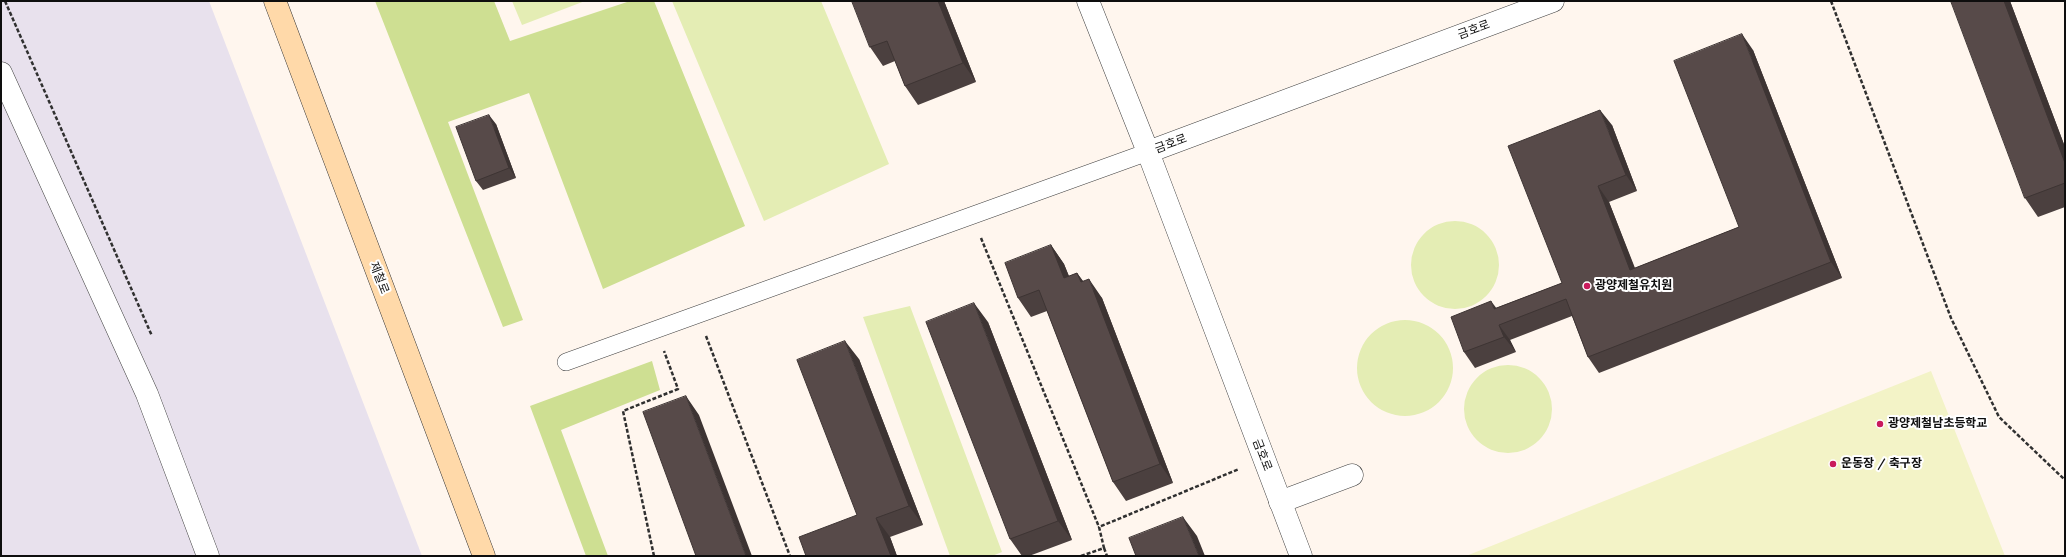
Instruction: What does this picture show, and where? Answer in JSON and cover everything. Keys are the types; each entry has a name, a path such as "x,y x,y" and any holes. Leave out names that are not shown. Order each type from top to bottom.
{"main road":[{"name":"제철로","path":"275,1 484,556"}],"street":[{"path":"1088,1 1148,152"},
{"name":"금호로","path":"1301,556 1148,152 1553,1"},
{"path":"1,73 147,394 208,556"},
{"path":"1280,502 1352,475"}],"lane":[{"path":"566,362 1148,152"}],"path":[{"path":"1831,1 1951,318 1999,417 2065,480"},
{"path":"972,215 1099,527 1107,556"},
{"path":"698,314 790,556"},
{"path":"654,556 622,411 678,389 657,330"},
{"path":"1099,527 1264,459"},
{"path":"1081,556 1104,548"}],"shaded area":[{"path":"1,1 209,1 422,556 1,556"}],"green space":[{"path":"375,1 494,1 510,41 630,1 654,1 745,226 603,289 529,93 448,122 523,320 503,327"},
{"path":"512,1 585,1 522,25"},
{"path":"672,1 821,1 889,164 764,221"},
{"path":"1455,221 1472,224 1486,234 1496,248 1499,265 1496,282 1486,296 1472,306 1455,309 1438,306 1424,296 1414,282 1411,265 1414,248 1424,234 1438,224"},
{"path":"910,306 1002,552 992,556 950,556 863,317"},
{"path":"1405,320 1423,324 1432,328 1439,334 1445,341 1449,350 1453,368 1449,386 1445,395 1439,402 1432,408 1423,412 1405,416 1387,412 1378,408 1371,402 1365,395 1361,386 1357,368 1361,350 1365,341 1371,334 1378,328 1387,324"},
{"path":"652,361 660,390 561,430 608,556 586,556 530,406"},
{"path":"1508,365 1525,368 1533,372 1545,384 1549,392 1552,409 1549,426 1545,434 1533,446 1525,450 1508,453 1491,450 1483,446 1471,434 1467,426 1464,409 1467,392 1471,384 1483,372 1491,368"},
{"name":"운동장 / 축구장","path":"1931,371 2005,556 1466,556"}],"building":[{"path":"852,1 938,1 963,63 905,86 887,41 870,47"},
{"path":"1951,1 2004,1 2065,163 2065,183 2025,198"},
{"path":"1742,34 1831,262 1588,357 1566,299 1499,325 1504,337 1464,352 1451,317 1491,301 1494,309 1562,283 1508,146 1600,110 1626,175 1598,186 1630,270 1739,227 1674,61"},
{"path":"489,115 509,168 476,181 456,127"},
{"path":"1051,245 1064,278 1077,273 1081,282 1089,279 1160,464 1113,482 1039,290 1018,298 1005,263"},
{"path":"974,303 1058,521 1010,539 926,322"},
{"path":"845,341 909,506 876,518 891,556 806,556 799,537 857,515 797,360"},
{"path":"686,396 746,556 696,556 643,412"},
{"path":"1183,517 1199,556 1136,556 1129,538"}],"place":[{"name":"광양제철유치원","path":"1587,286"},
{"name":"광양제철남초등학교","path":"1880,424"},
{"name":"운동장 / 축구장","path":"1833,464"}]}
